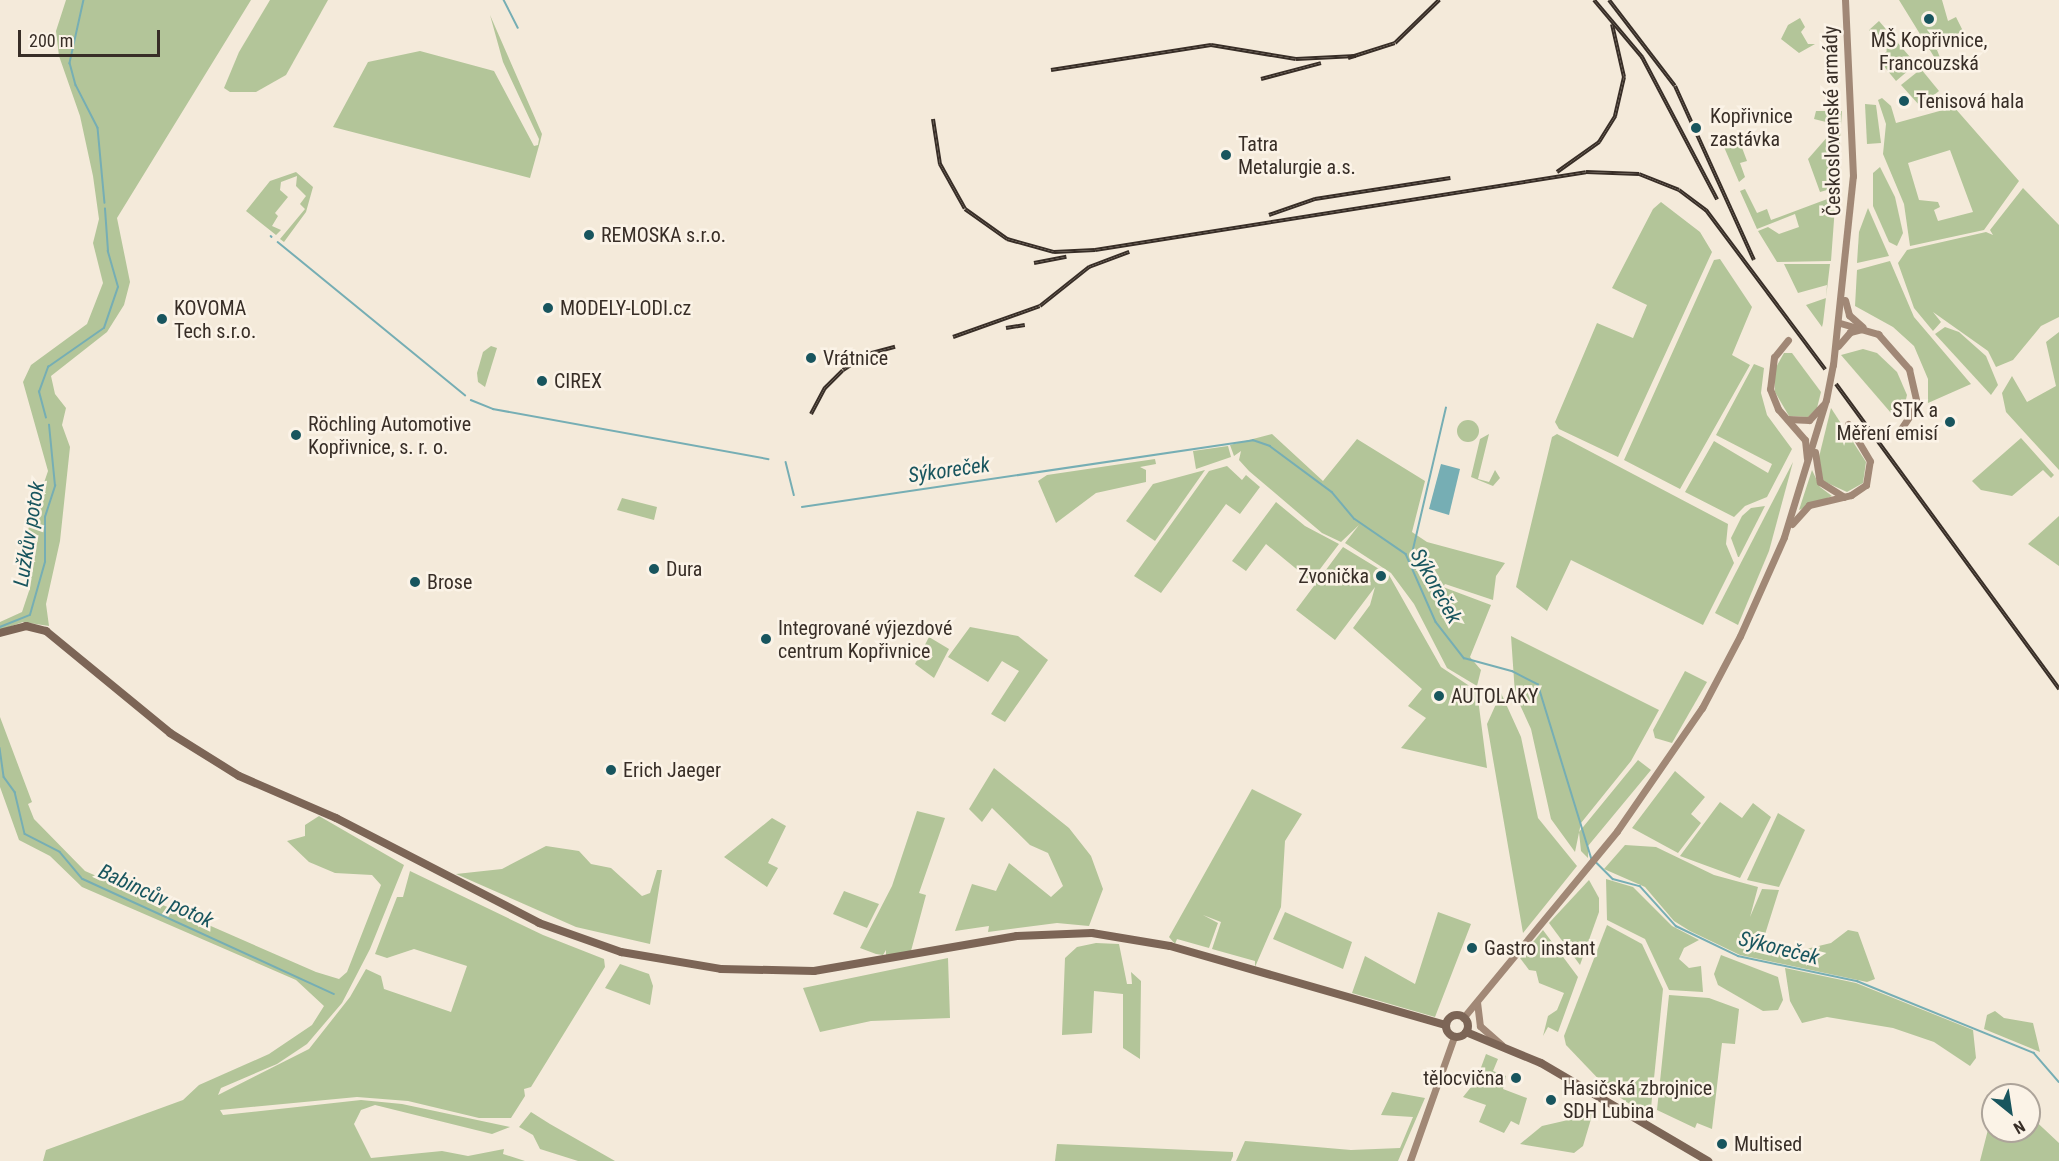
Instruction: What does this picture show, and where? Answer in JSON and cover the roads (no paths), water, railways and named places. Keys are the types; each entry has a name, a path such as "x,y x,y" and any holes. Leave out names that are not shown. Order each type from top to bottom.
{"main road":[{"name":"Československé armády","path":"1784,537 1805,476 1826,400 1844,292 1853,166 1845,0"},
{"path":"1844,292 1849,315 1893,347 1915,381 1916,408 1899,433"},
{"path":"1840,322 1865,328"},
{"path":"1836,348 1850,332 1865,328"},
{"path":"1788,340 1774,357 1770,380 1774,401 1806,443 1805,476"},
{"path":"1786,419 1809,420 1826,400"},
{"path":"1466,1032 1464,1018 1477,1000 1600,852 1702,708 1740,636 1784,537 1807,506 1844,497 1864,488 1871,471 1864,447 1848,424"},
{"path":"1815,443 1818,480 1827,490 1844,497"},
{"path":"0,633 26,626 46,631 170,733 239,776 336,818 539,923 621,952 721,969 814,971 1017,936 1092,933 1170,946 1446,1024 1454,1037"},
{"path":"1477,1000 1477,1022 1502,1045"},
{"path":"1446,1024 1452,1017 1464,1018"},
{"path":"1410,1161 1454,1037 1466,1032 1541,1063 1708,1161"}],"water":[{"path":"1441,464 1460,469 1449,515 1429,509"}],"waterway":[{"name":"Lužkův potok","path":"84,0 70,63 76,85 98,128 105,203"},
{"name":"Sýkoreček","path":"504,0 518,28"},
{"name":"Lužkův potok","path":"46,418 39,392 48,367 104,328 118,287 108,251 105,209"},
{"path":"278,242 465,395"},
{"path":"471,400 493,409 769,459"},
{"path":"1411,558 1446,408"},
{"name":"Lužkův potok","path":"0,627 30,615 45,562 45,517 55,486 49,425"},
{"name":"Sýkoreček","path":"802,507 1253,440 1270,446 1332,492 1355,519 1406,554 1436,622 1464,658 1512,671 1538,684 1592,859"},
{"name":"Sýkoreček","path":"786,462 794,495"},
{"name":"Babincův potok","path":"0,748 4,777 15,792 25,834 60,852 83,879 334,994"},
{"name":"Sýkoreček","path":"1596,862 1613,879 1640,886 1676,926 1738,956 1857,981 2034,1053 2059,1082"}],"railway":[{"path":"1348,58 1395,43 1439,0"},
{"path":"1594,0 1642,57 1717,199"},
{"path":"1609,0 1675,86 1754,260"},
{"path":"1557,172 1599,142 1615,116 1624,77 1612,24"},
{"path":"1051,70 1211,45 1296,59 1356,56"},
{"path":"1261,79 1321,63"},
{"path":"933,119 940,164 965,209 1007,239 1054,252 1095,250 1586,172 1639,174 1679,190 1706,210 1825,369"},
{"path":"1269,215 1315,199 1450,178"},
{"path":"953,337 1040,306 1089,267 1129,252"},
{"path":"1034,263 1066,257"},
{"path":"1006,328 1025,325"},
{"path":"811,414 825,388 843,370 868,354 895,347"},
{"path":"1836,384 2059,689"}],"place":[{"name":"MŠ Kopřivnice, Francouzská","path":"1929,19"},
{"name":"Tenisová hala","path":"1904,101"},
{"name":"Kopřivnice zastávka","path":"1696,128"},
{"name":"Tatra Metalurgie a.s.","path":"1226,155"},
{"name":"REMOSKA s.r.o.","path":"589,235"},
{"name":"MODELY-LODI.cz","path":"548,308"},
{"name":"KOVOMA Tech s.r.o.","path":"162,319"},
{"name":"Vrátnice","path":"811,358"},
{"name":"CIREX","path":"542,381"},
{"name":"STK a Měření emisí","path":"1950,422"},
{"name":"Röchling Automotive Kopřivnice, s. r. o.","path":"296,435"},
{"name":"Dura","path":"654,569"},
{"name":"Zvonička","path":"1381,576"},
{"name":"Brose","path":"415,582"},
{"name":"Integrované výjezdové centrum Kopřivnice","path":"766,639"},
{"name":"AUTOLAKY","path":"1439,696"},
{"name":"Erich Jaeger","path":"611,770"},
{"name":"Gastro instant","path":"1472,948"},
{"name":"tělocvična","path":"1516,1078"},
{"name":"Hasičská zbrojnice SDH Lubina","path":"1551,1100"},
{"name":"Multised","path":"1722,1144"}]}
